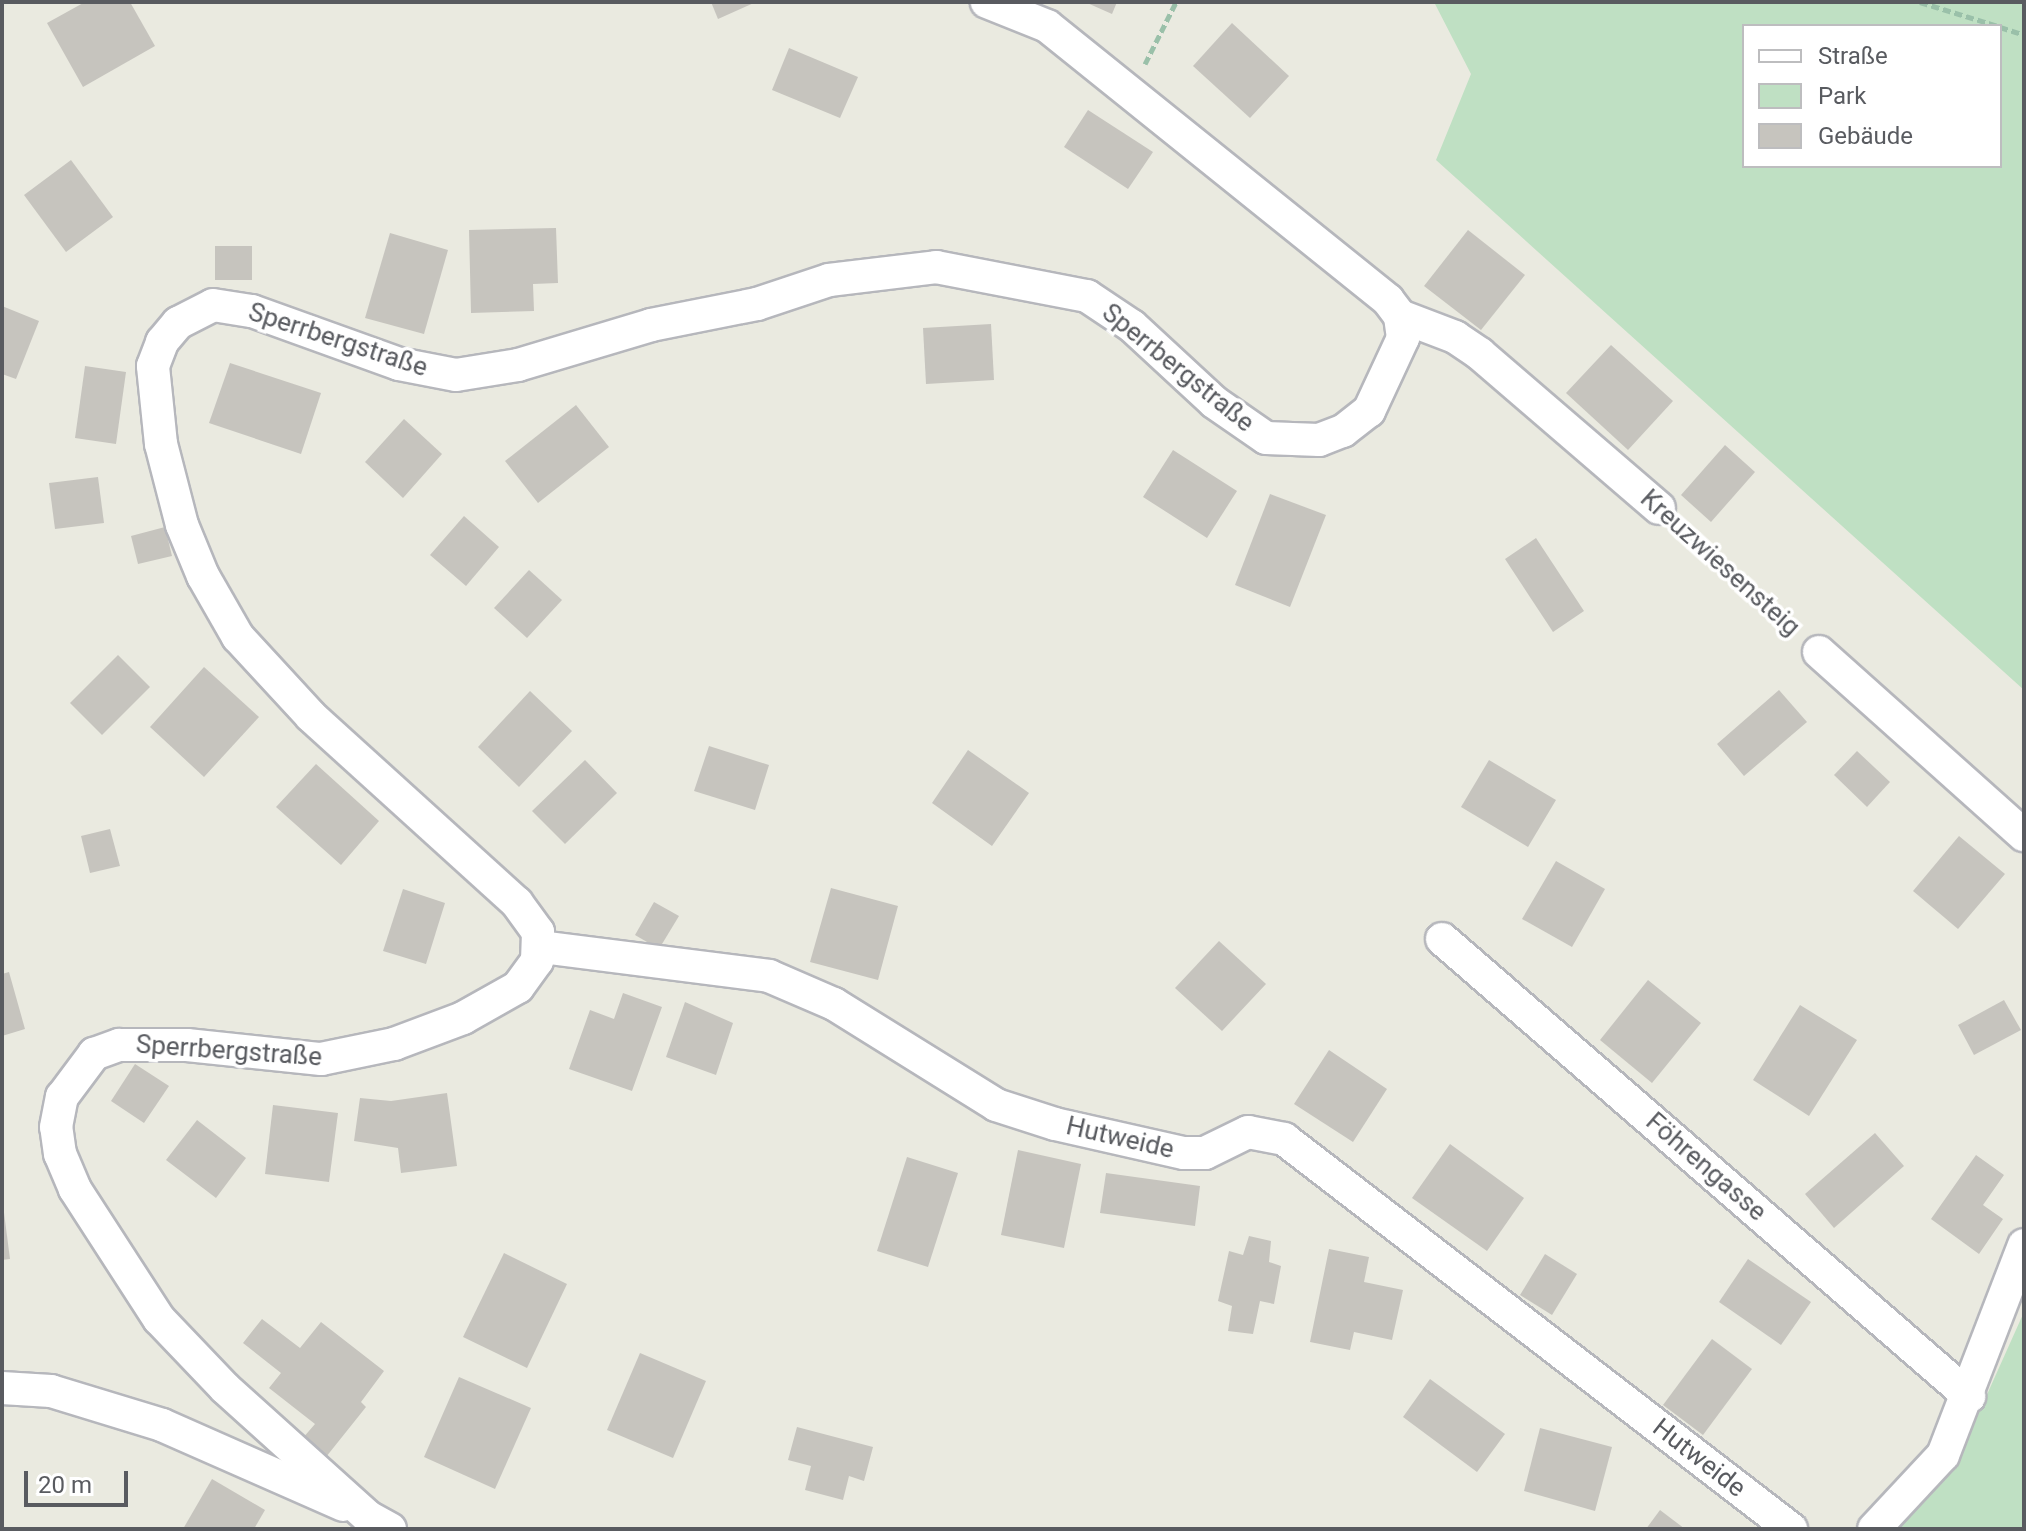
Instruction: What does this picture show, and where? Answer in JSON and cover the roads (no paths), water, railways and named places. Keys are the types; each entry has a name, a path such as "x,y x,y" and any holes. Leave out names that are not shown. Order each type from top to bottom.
{"street":[{"path":"987,2 1047,26 1388,300 1400,316"},
{"name":"Sperrbergstraße","path":"378,1522 225,1388 159,1319 75,1189 60,1154 56,1127 62,1097 94,1054 119,1045 187,1045 321,1059 394,1044 463,1018 518,987 531,974 541,947 538,932 517,903 311,716 238,637 203,576 182,525 161,444 153,366 162,342 178,323 213,305 234,306 399,364 456,375 518,365 651,325 757,304 829,280 936,267 1087,296 1132,326 1240,421 1266,438 1288,441 1319,440 1343,431 1369,411 1403,338 1400,316"},
{"name":"Kreuzwiesensteig","path":"1400,316 1445,332 1480,354 1659,508"},
{"name":"Kreuzwiesensteig","path":"1819,652 2024,835"},
{"name":"Föhrengasse","path":"1442,939 1969,1396"},
{"name":"Hutweide","path":"541,947 769,976 834,1004 996,1105 1055,1124 1184,1153 1205,1153 1248,1132 1284,1139 1791,1529"},
{"path":"1874,1529 1943,1455 1969,1396 2024,1245"},
{"name":"Sperrbergstraße","path":"2,1388 51,1391 162,1425 378,1522"}]}
